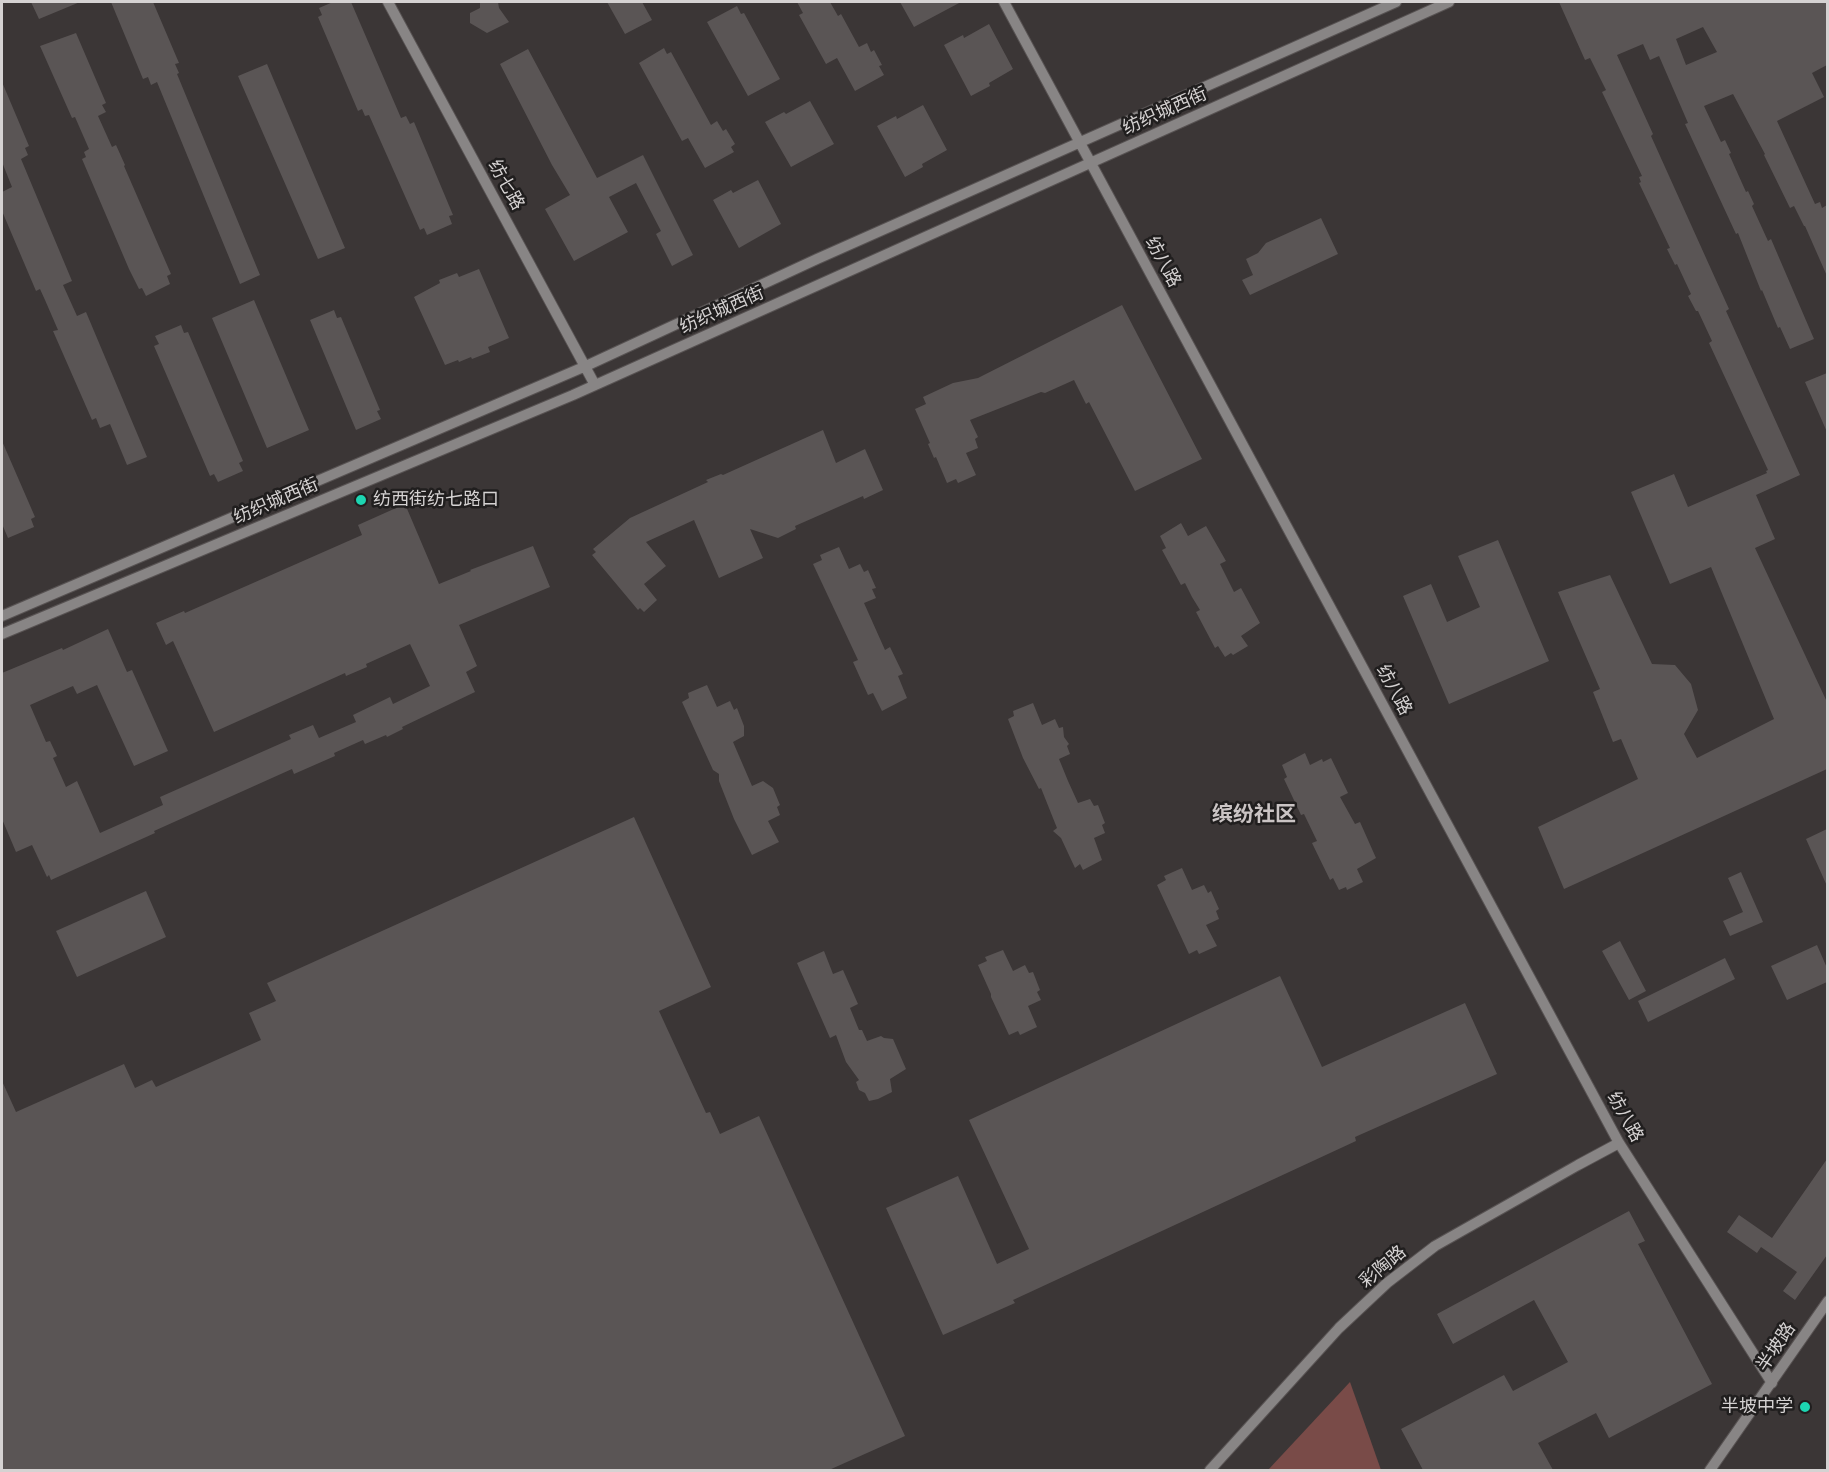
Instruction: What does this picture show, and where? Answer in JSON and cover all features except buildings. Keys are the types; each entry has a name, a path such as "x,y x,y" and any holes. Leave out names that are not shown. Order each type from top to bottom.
{"street":[{"name":"纺七路","path":"388,2 595,385"},
{"name":"纺八路","path":"1004,2 1620,1143 1772,1383"},
{"name":"纺织城西街","path":"2,616 586,366 817,259 1396,2"},
{"name":"纺织城西街","path":"2,634 595,385 1449,2"},
{"name":"彩陶路","path":"1210,1470 1339,1328 1387,1284 1435,1246 1620,1143"},
{"name":"半坡路","path":"1710,1470 1827,1301"}],"shaded area":[{"path":"1350,1382 1381,1470 1268,1470"}],"place":[{"name":"纺西街纺七路口","path":"361,500"},
{"name":"半坡中学","path":"1805,1407"}],"district":[{"name":"缤纷社区","path":"1254,815"}]}
